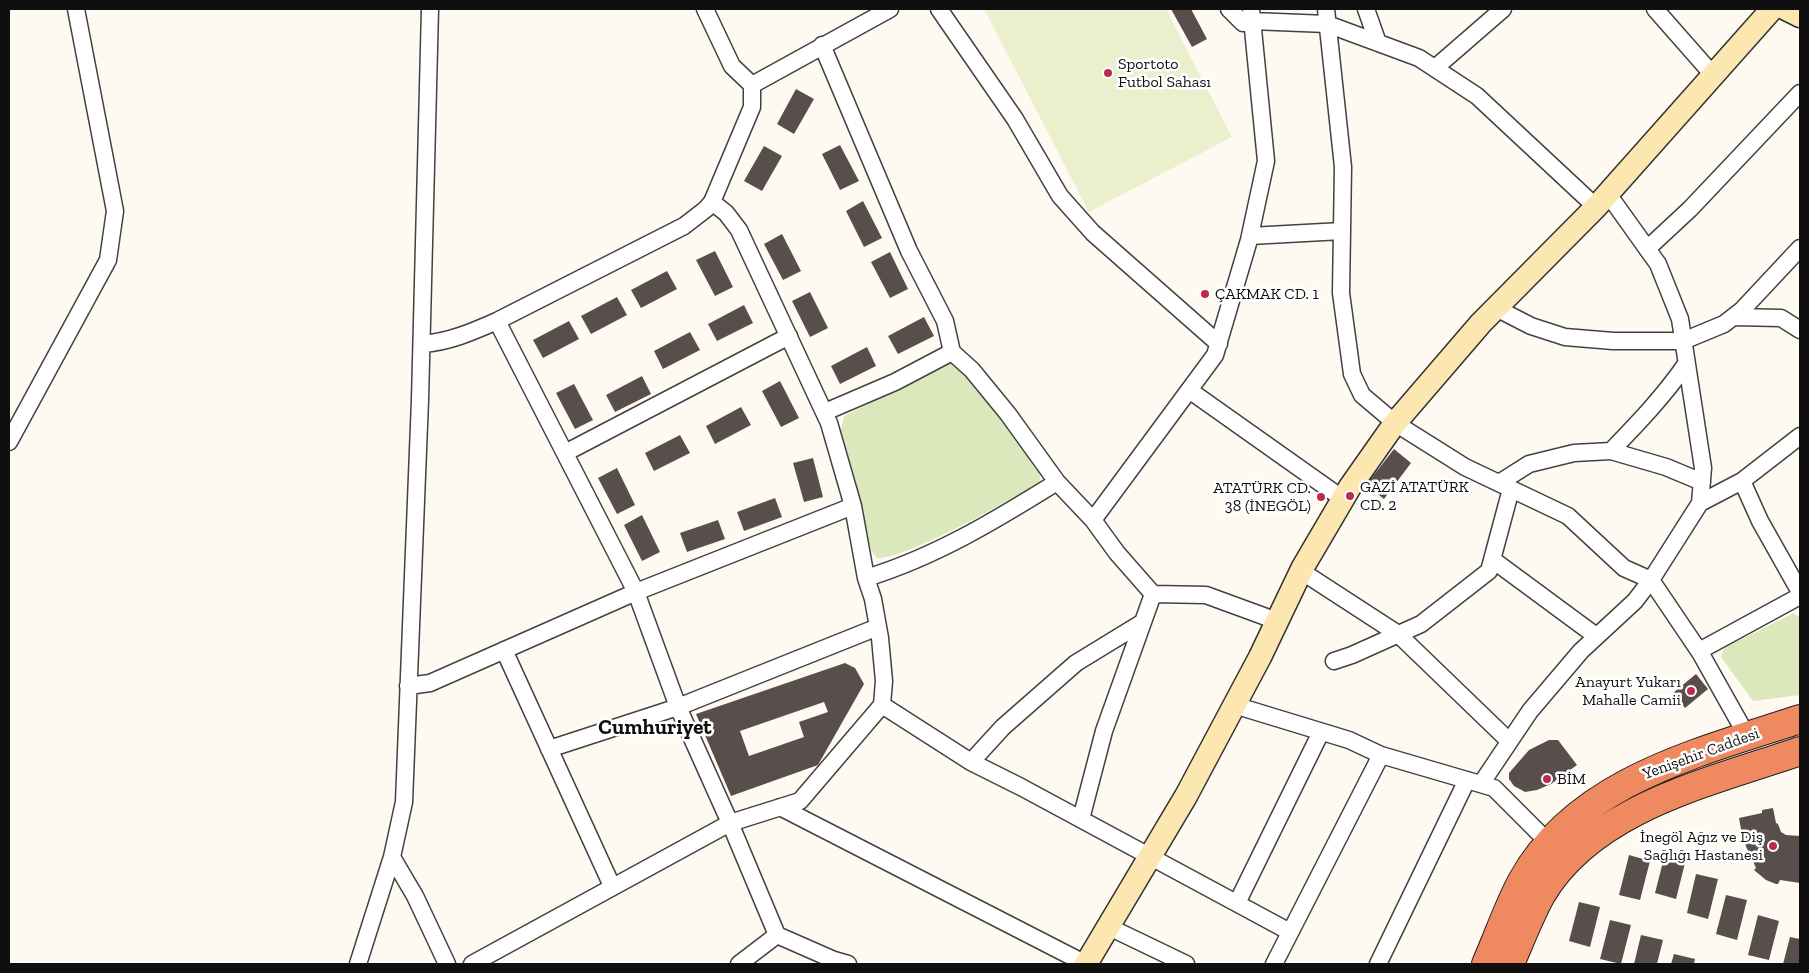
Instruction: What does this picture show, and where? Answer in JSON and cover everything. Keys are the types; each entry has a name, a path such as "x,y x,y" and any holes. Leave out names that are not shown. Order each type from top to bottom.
{"highway":[{"name":"Yenişehir Caddesi","path":"1486,964 1522,880 1549,843 1577,817 1614,791 1648,772 1800,719"},
{"name":"Yenişehir Caddesi","path":"1510,964 1542,894 1559,870 1613,824 1646,805 1800,751"}],"street":[{"path":"9,442 108,260 116,211 76,9"},
{"path":"358,964 392,857 404,802 422,344 430,9"},
{"path":"422,344 440,342 470,333 497,321 684,226 712,202 752,107 752,85 732,66 705,9"},
{"path":"752,85 890,9"},
{"path":"938,9 1015,120 1060,196 1093,234 1218,344"},
{"path":"1229,9 1242,23 1252,15 1326,17 1378,43 1419,58 1477,96 1602,200 1647,249 1658,264 1680,319 1704,468 1700,503 1651,580 1635,601 1596,636 1530,710 1509,741 1474,782 1378,964"},
{"path":"1435,68 1503,9"},
{"path":"1655,9 1713,75"},
{"path":"1786,9 1800,16"},
{"path":"1369,10 1378,43"},
{"path":"780,808 1086,964 1186,796 1301,571 1343,499 1395,423 1496,308 1602,200 1713,75 1763,12"},
{"path":"1093,520 1216,355 1250,236 1266,161 1252,15"},
{"path":"1326,17 1343,167 1341,293 1352,374 1362,395 1395,423 1465,467 1568,516 1624,568 1651,580 1699,651 1747,736"},
{"path":"822,46 909,251 945,321 952,352 972,370 1002,407 1057,482 1093,520 1117,553 1154,594 1206,596 1277,621"},
{"path":"1647,249 1690,209 1800,93"},
{"path":"472,964 730,823 800,801 882,705 884,681 873,599 866,578 853,506 825,412 739,230 726,213 712,202"},
{"path":"1250,236 1342,231"},
{"path":"1496,308 1531,326 1565,337 1683,341 1724,324 1734,317 1800,248"},
{"path":"1734,317 1782,318 1800,330"},
{"path":"497,321 636,592 678,707 730,823 777,936 837,963"},
{"path":"566,453 789,336"},
{"path":"825,412 895,382 952,352"},
{"path":"1611,451 1671,387 1686,364"},
{"path":"1189,390 1343,499"},
{"path":"1700,503 1742,480 1800,436"},
{"path":"1334,661 1421,624 1489,571 1493,560 1505,486 1530,464 1574,453 1611,451 1702,482"},
{"path":"1742,480 1760,521 1800,592"},
{"path":"866,578 902,567 982,528 1057,482"},
{"path":"408,686 430,683 636,592 853,506"},
{"path":"1493,560 1596,636"},
{"path":"1301,571 1398,634 1509,741"},
{"path":"1080,819 1104,731 1154,594"},
{"path":"1699,651 1800,596"},
{"path":"971,762 1003,727 1076,663 1143,622"},
{"path":"549,749 678,707 878,627"},
{"path":"504,650 612,886"},
{"path":"882,705 971,762 1290,932"},
{"path":"1234,705 1349,740 1381,755 1494,788 1549,843"},
{"path":"1237,903 1321,732"},
{"path":"1274,964 1381,755"},
{"path":"392,857 415,896 447,964"},
{"path":"1109,926 1186,964"},
{"path":"739,964 777,936"}],"green space":[{"name":"Sportoto Futbol Sahası","path":"984,9 1166,9 1232,137 1089,212"},
{"path":"948,363 960,363 1042,467 1039,484 932,540 910,550 877,558 871,550 839,439 844,416"},
{"path":"1794,613 1800,618 1800,695 1753,701 1721,657 1724,648"}],"building":[{"path":"1171,9 1191,9 1207,39 1192,47"},
{"path":"796,89 814,99 794,134 777,124"},
{"path":"840,145 859,181 840,190 822,154"},
{"path":"764,146 782,156 762,191 744,181"},
{"path":"863,201 882,238 864,247 846,211"},
{"path":"782,234 801,271 783,280 764,244"},
{"path":"715,251 733,287 715,296 696,260"},
{"path":"890,252 908,289 890,298 871,262"},
{"path":"667,271 677,289 641,308 631,290"},
{"path":"810,292 828,328 810,337 792,301"},
{"path":"617,297 627,315 591,334 581,316"},
{"path":"744,305 753,323 717,341 708,324"},
{"path":"924,317 934,336 898,354 888,336"},
{"path":"569,321 579,339 543,358 533,340"},
{"path":"690,332 700,350 663,369 654,351"},
{"path":"867,347 876,366 840,384 831,366"},
{"path":"642,376 651,394 615,412 606,395"},
{"path":"780,381 799,418 781,427 762,391"},
{"path":"574,384 593,420 575,429 556,393"},
{"path":"741,407 751,425 715,444 706,426"},
{"path":"680,435 690,453 654,471 645,453"},
{"path":"1394,449 1411,463 1384,499 1366,485"},
{"path":"813,458 823,497 804,502 793,463"},
{"path":"617,468 635,505 617,514 598,478"},
{"path":"775,498 782,517 744,531 737,512"},
{"path":"642,515 660,552 642,561 624,525"},
{"path":"718,520 725,539 687,552 680,533"},
{"path":"845,663 855,668 864,684 818,765 731,796 696,714","holes":["824,702 828,712 799,722 804,737 749,756 740,731"]},
{"name":"Anayurt Yukarı Mahalle Camii","path":"1696,674 1708,689 1685,708 1673,693"},
{"path":"1549,740 1558,740 1577,765 1551,784 1537,790 1525,792 1514,786 1509,779 1509,773 1529,750"},
{"name":"İnegöl Ağız ve Diş Sağlığı Hastanesi","path":"1773,808 1776,823 1781,832 1786,835 1800,836 1800,883 1780,880 1776,884 1766,880 1754,870 1756,868 1743,840 1739,818 1762,813 1762,810"},
{"path":"1665,854 1686,859 1676,899 1655,893"},
{"path":"1629,855 1650,861 1640,900 1619,895"},
{"path":"1696,874 1718,879 1708,919 1687,913"},
{"path":"1726,895 1747,900 1737,940 1716,934"},
{"path":"1579,902 1600,907 1590,947 1569,941"},
{"path":"1758,915 1779,921 1769,960 1748,955"},
{"path":"1610,920 1631,925 1621,964 1600,959"},
{"path":"1641,935 1663,940 1657,964 1634,964"},
{"path":"1790,937 1800,939 1800,964 1783,964"},
{"path":"1674,954 1695,959 1694,964 1671,964"}],"place":[{"name":"Sportoto Futbol Sahası","path":"1108,73"},
{"name":"ÇAKMAK CD. 1","path":"1205,294"},
{"name":"GAZİ ATATÜRK CD. 2","path":"1350,496"},
{"name":"ATATÜRK CD. 38 (İNEGÖL)","path":"1321,497"},
{"name":"Anayurt Yukarı Mahalle Camii","path":"1691,691"},
{"name":"BİM","path":"1547,779"},
{"name":"İnegöl Ağız ve Diş Sağlığı Hastanesi","path":"1773,846"}],"district":[{"name":"Cumhuriyet","path":"655,728"}]}
